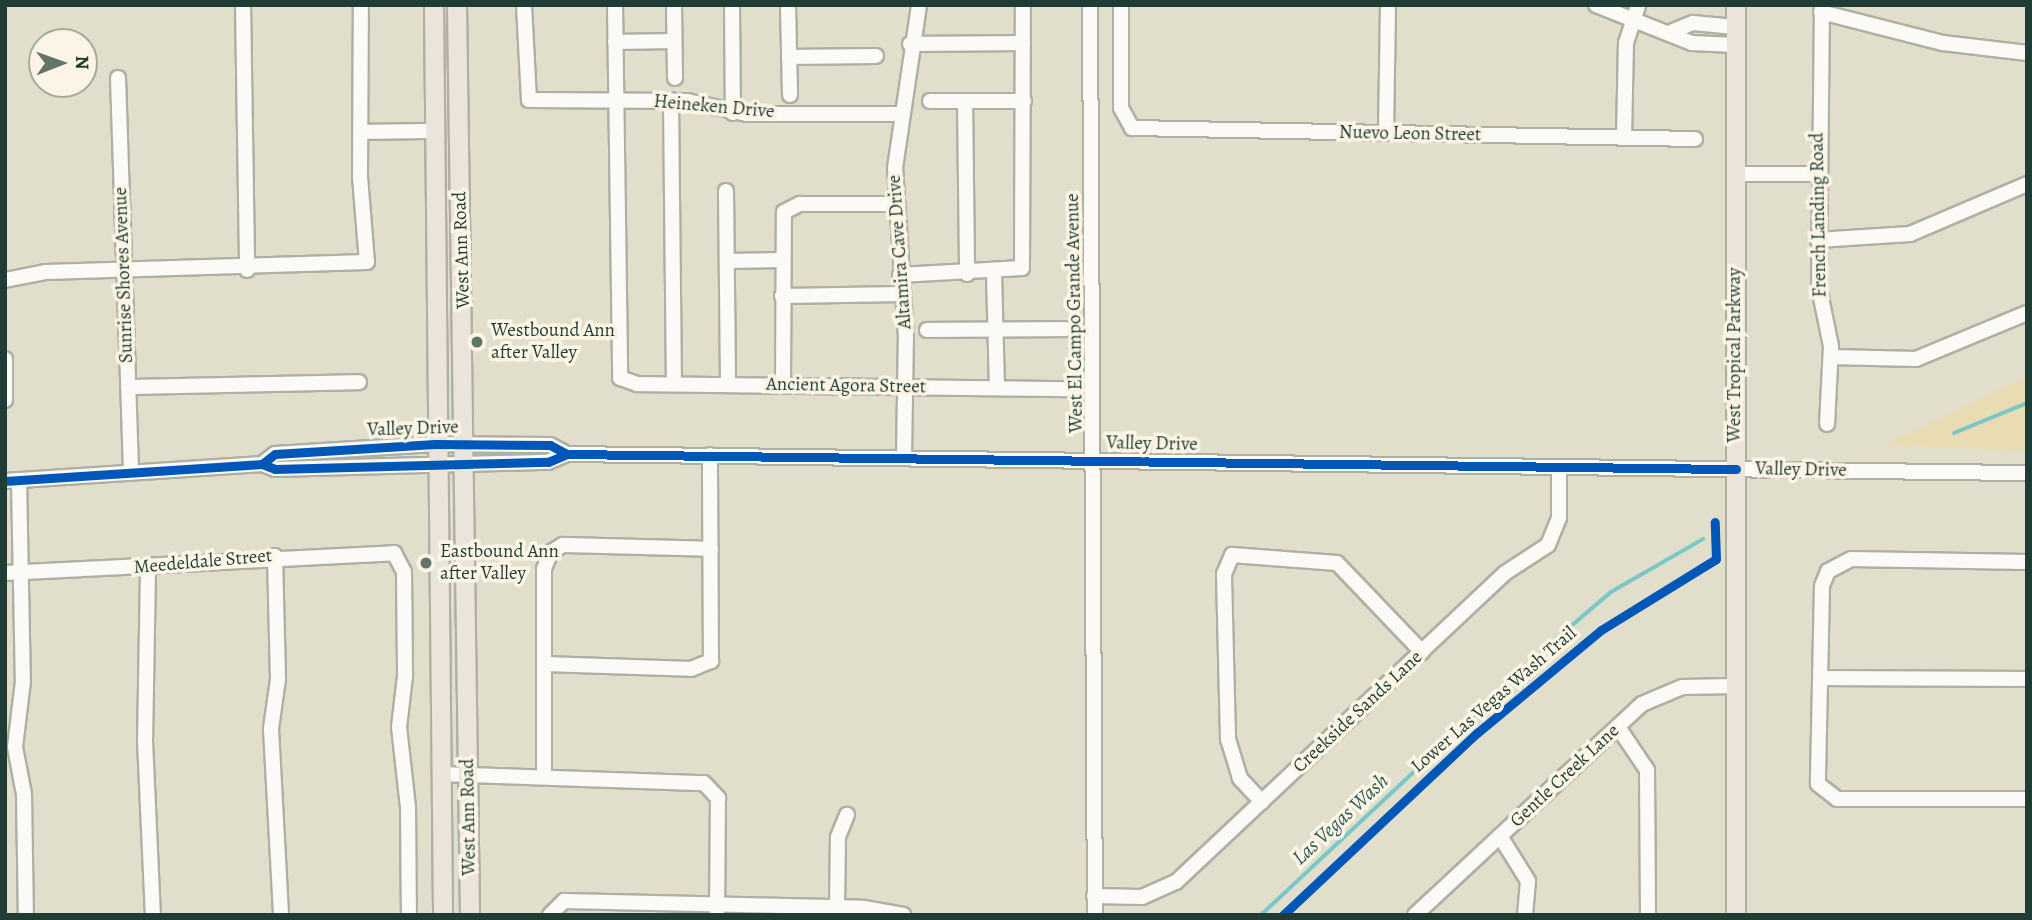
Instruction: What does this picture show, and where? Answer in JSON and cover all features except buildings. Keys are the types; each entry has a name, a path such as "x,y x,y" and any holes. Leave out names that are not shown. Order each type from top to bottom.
{"main road":[{"name":"West Ann Road","path":"434,5 435,453 443,915"},
{"name":"West Ann Road","path":"457,5 467,453 470,915"},
{"name":"West Tropical Parkway","path":"1736,5 1736,915"},
{"path":"459,75 436,131 446,139 449,195 460,200"}],"street":[{"path":"243,5 247,270"},
{"path":"5,279 124,268 247,270 367,262 361,5"},
{"name":"Heineken Drive","path":"524,5 530,100 671,100 733,113 898,114"},
{"path":"615,5 616,102"},
{"path":"674,5 675,78"},
{"path":"732,5 733,113"},
{"path":"788,5 790,95"},
{"name":"Altamira Cave Drive","path":"904,458 902,293 894,204 898,114 919,5"},
{"path":"900,275 994,274 1019,271 1025,252 1023,5"},
{"name":"West El Campo Grande Avenue","path":"1090,5 1095,915"},
{"name":"Nuevo Leon Street","path":"1121,5 1126,125 1695,139"},
{"path":"1386,133 1388,5"},
{"path":"1596,5 1636,12 1699,43 1735,45"},
{"path":"1822,8 1943,43 2027,53"},
{"name":"French Landing Road","path":"1822,8 1818,240 1821,307 1831,357 1827,424"},
{"path":"1624,137 1625,53 1636,12"},
{"path":"1673,31 1700,24 1735,27"},
{"path":"1699,43 1700,24"},
{"path":"615,42 674,41"},
{"path":"910,44 1023,43"},
{"path":"789,57 876,56"},
{"name":"Sunrise Shores Avenue","path":"118,78 131,473"},
{"path":"671,100 674,384"},
{"path":"930,101 1024,101"},
{"path":"965,101 968,274"},
{"name":"Ancient Agora Street","path":"616,102 619,372 627,382 1066,389"},
{"path":"362,132 436,131"},
{"path":"1734,174 1818,174"},
{"path":"1818,240 1910,234 2027,184"},
{"path":"726,191 728,384"},
{"path":"783,385 784,212 800,204 894,204"},
{"path":"727,261 782,260"},
{"path":"994,274 997,388"},
{"path":"782,296 902,293"},
{"path":"1831,357 1916,359 2027,313"},
{"path":"927,330 1066,329"},
{"path":"5,359 6,400"},
{"path":"128,387 359,382"},
{"name":"Valley Drive","path":"12,480 262,464 275,454 435,453 467,453 548,462 567,454 710,455 2027,473"},
{"path":"544,664 707,666 714,654 710,455"},
{"name":"Creekside Sands Lane","path":"1094,896 1142,897 1166,889 1506,573 1552,541 1559,518 1559,467"},
{"path":"12,480 20,572 23,681 15,747 24,794 26,915"},
{"path":"544,776 544,569 550,553 563,545 711,549"},
{"name":"Meedeldale Street","path":"5,573 148,570 275,556 387,549 399,557 404,572 405,676 399,727 408,807 409,915"},
{"path":"1262,802 1240,778 1228,739 1224,574 1232,555 1337,563 1422,652"},
{"path":"275,556 278,679 271,729 281,915"},
{"path":"2027,562 1851,559 1828,571 1822,586 1821,678 1822,792 1837,799 2027,799"},
{"path":"148,570 145,741 153,915"},
{"path":"1821,678 2027,679"},
{"name":"Gentle Creek Lane","path":"1415,915 1618,727 1669,690 1737,686"},
{"path":"1618,727 1647,770 1648,915"},
{"path":"441,774 699,781 713,788 717,911"},
{"path":"837,907 838,837 847,815"},
{"path":"1500,836 1528,881 1525,915"},
{"path":"551,911 564,901 717,911 837,907 903,915"}],"sand":[{"path":"2027,376 2027,451 1884,445"}],"waterway":[{"name":"Las Vegas Wash","path":"1954,433 2027,403"},
{"name":"Las Vegas Wash","path":"1261,915 1556,639 1611,592 1703,539"}],"cycle path":[{"path":"262,464 275,454 435,444 550,445 567,454"},
{"path":"5,481 262,464 275,469 548,462 567,454 1736,469"},
{"name":"Lower Las Vegas Wash Trail","path":"1283,915 1477,733 1601,630 1716,559 1715,522"}],"place":[{"name":"Westbound Ann after Valley","path":"477,342"},
{"name":"Eastbound Ann after Valley","path":"426,563"}]}
